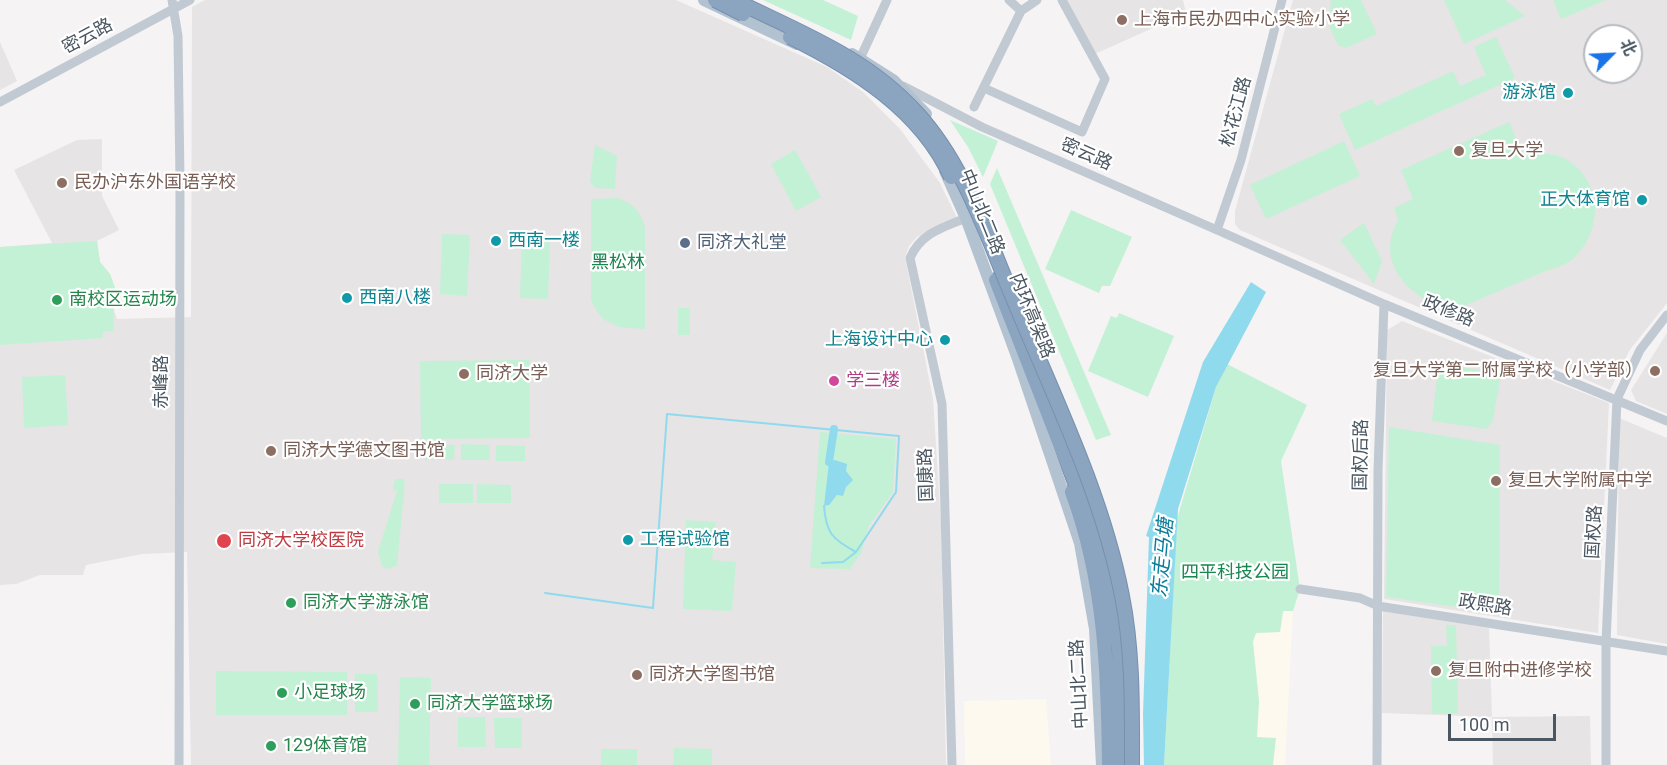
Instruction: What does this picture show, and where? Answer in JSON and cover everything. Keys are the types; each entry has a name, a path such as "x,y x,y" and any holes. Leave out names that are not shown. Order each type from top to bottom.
{"highway":[{"name":"内环高架路","path":"734,0 838,50 877,75 922,118 960,173 1034,349 1106,530 1127,629 1132,765"},
{"name":"内环高架路","path":"718,5 836,61 865,79 905,114 949,171 996,280 1103,554 1119,648 1124,765"},
{"path":"996,280 1081,521 1093,564 1103,622 1109,765"}],"main road":[{"name":"中山北二路","path":"704,0 812,51 850,75 887,102 924,140 947,174 966,218 1021,370 1080,543 1095,629 1102,765"},
{"name":"中山北二路","path":"745,0 861,58 894,80 929,117 963,169 983,211 1076,437 1102,510 1120,609 1124,765"}],"street":[{"name":"密云路","path":"0,102 173,4 190,0"},
{"path":"696,0 718,5"},
{"path":"850,75 861,58 887,0"},
{"path":"1010,0 1021,11"},
{"path":"974,107 1021,11 1037,0"},
{"path":"984,88 1082,132 1105,79 1062,0"},
{"name":"松花江路","path":"1217,230 1227,208 1241,160 1282,0"},
{"name":"赤峰路","path":"173,4 178,36 180,181 179,765"},
{"name":"密云路","path":"894,80 943,109 1217,230"},
{"path":"929,117 931,109 943,109"},
{"name":"国康路","path":"952,765 942,404 910,258 915,248 928,234 966,218"},
{"name":"政修路","path":"1217,230 1384,304 1667,421"},
{"name":"国权后路","path":"1377,765 1378,470 1384,304"},
{"name":"国权路","path":"1606,765 1606,642 1617,399 1640,350 1667,315"},
{"name":"政熙路","path":"1300,589 1360,598 1378,606 1667,651"}],"shaded area":[{"name":"同济大学","path":"205,0 676,0 827,67 863,92 900,129 940,183 958,220 917,237 909,246 905,257 933,399 941,525 946,765 191,765 187,552 142,554 86,565 83,575 40,575 16,584 0,585 0,247 52,243 14,170 77,140 102,139 102,196 119,230 97,241 100,262 110,274 115,288 114,311 117,319 191,317 192,7"},
{"name":"上海市民办四中心实验小学","path":"1065,0 1183,0 1186,13 1095,54"},
{"name":"复旦大学","path":"1293,0 1667,0 1667,303 1629,351 1610,390 1240,230 1235,224 1235,211"},
{"path":"0,42 17,81 0,90"},
{"name":"复旦大学附属中学","path":"1402,321 1609,403 1598,633 1384,599 1387,330"},
{"name":"复旦大学第二附属学校（小学部）","path":"1667,333 1667,414 1636,401 1631,390"},
{"name":"复旦大学附属中学","path":"1619,418 1667,438 1667,644 1617,635"},
{"path":"1284,611 1293,611 1285,765 1273,765 1275,738 1257,738 1259,701 1253,642 1255,633 1280,632"},
{"name":"复旦附中进修学校","path":"1383,611 1489,628 1492,717 1382,713"},
{"path":"1046,699 1051,765 965,765 964,701"},
{"path":"1590,716 1591,765 1493,765 1492,717"}],"green space":[{"path":"763,0 823,0 858,16 851,40"},
{"path":"1331,0 1361,0 1377,34 1346,48 1338,45 1329,26"},
{"path":"1444,0 1505,0 1525,16 1464,44"},
{"path":"1553,0 1606,0 1561,19"},
{"path":"1496,37 1515,78 1355,150 1339,114 1372,99 1376,106 1453,71 1460,86 1486,75 1474,47"},
{"path":"950,120 998,141 983,177 968,147"},
{"path":"1509,122 1522,152 1541,144 1546,154 1565,159 1577,167 1586,178 1595,204 1590,234 1573,259 1559,267 1455,310 1439,306 1411,290 1394,266 1390,252 1392,236 1398,220 1394,208 1413,199 1401,170"},
{"path":"1344,141 1360,176 1266,219 1250,185"},
{"path":"595,145 617,156 615,189 595,188 590,181"},
{"path":"795,150 821,197 796,211 771,164"},
{"path":"997,168 1111,435 1096,440 990,184"},
{"name":"黑松林","path":"618,198 636,209 645,227 645,329 619,327 603,319 591,299 591,199"},
{"path":"1071,210 1132,237 1110,286 1102,286 1099,293 1045,269"},
{"path":"1364,223 1382,261 1374,284 1340,240"},
{"path":"442,234 470,235 467,296 440,294"},
{"path":"522,237 550,239 548,299 520,298"},
{"name":"南校区运动场","path":"97,241 100,262 110,274 115,288 113,331 103,332 103,338 0,345 0,247"},
{"path":"678,308 690,308 690,335 678,335"},
{"path":"1119,313 1174,336 1148,397 1088,371 1111,316 1117,318"},
{"path":"529,360 530,438 421,439 420,361"},
{"path":"1439,362 1501,375 1493,419 1487,429 1432,421"},
{"name":"四平科技公园","path":"1227,364 1307,405 1281,461 1300,589 1293,611 1283,611 1280,632 1256,633 1253,642 1259,701 1257,737 1276,738 1273,765 1164,765 1177,519 1216,387"},
{"path":"65,375 68,425 24,428 22,377"},
{"path":"1389,427 1500,445 1499,613 1386,597"},
{"path":"820,432 896,439 893,492 869,525 861,553 850,569 810,568"},
{"path":"425,444 455,445 454,460 425,460"},
{"path":"461,444 490,445 490,460 461,460"},
{"path":"496,445 525,446 525,461 496,461"},
{"path":"395,479 403,479 405,482 397,565 389,569 382,566 378,552 397,491 393,489"},
{"path":"439,484 473,484 473,503 439,503"},
{"path":"477,484 511,485 511,503 477,503"},
{"path":"686,520 716,522 712,560 736,562 732,611 683,609"},
{"path":"1446,625 1456,625 1458,713 1432,714 1431,646 1447,646"},
{"name":"小足球场","path":"216,671 347,672 347,715 216,715"},
{"path":"355,674 377,674 378,712 355,712"},
{"name":"同济大学篮球场","path":"400,677 431,678 429,765 398,765"},
{"path":"458,717 485,717 486,747 458,747"},
{"path":"494,718 522,718 522,748 495,748"},
{"path":"674,748 712,749 712,765 673,765"},
{"path":"601,749 637,749 637,765 601,765"}],"water":[{"name":"东走马塘","path":"1251,282 1266,292 1216,387 1178,509 1164,765 1144,765 1143,714 1149,537 1146,536 1203,362"},
{"path":"835,460 847,464 846,471 853,480 846,487 843,496 837,495 829,505 824,506 829,462"}],"waterway":[{"path":"545,593 653,608 667,414 899,436 896,492 856,552 843,562 822,563"},
{"path":"829,462 834,429"},
{"path":"824,506 826,523 832,534 856,552"}],"place":[{"name":"上海市民办四中心实验小学","path":"1122,20"},
{"name":"游泳馆","path":"1568,93"},
{"name":"复旦大学","path":"1459,151"},
{"name":"民办沪东外国语学校","path":"62,183"},
{"name":"正大体育馆","path":"1642,200"},
{"name":"西南一楼","path":"496,241"},
{"name":"同济大礼堂","path":"685,243"},
{"name":"西南八楼","path":"347,298"},
{"name":"南校区运动场","path":"57,300"},
{"name":"上海设计中心","path":"945,340"},
{"name":"复旦大学第二附属学校（小学部）","path":"1655,371"},
{"name":"同济大学","path":"464,374"},
{"name":"学三楼","path":"834,381"},
{"name":"同济大学德文图书馆","path":"271,451"},
{"name":"复旦大学附属中学","path":"1496,481"},
{"name":"工程试验馆","path":"628,540"},
{"name":"同济大学校医院","path":"224,541"},
{"name":"同济大学游泳馆","path":"291,603"},
{"name":"复旦附中进修学校","path":"1436,671"},
{"name":"同济大学图书馆","path":"637,675"},
{"name":"小足球场","path":"282,693"},
{"name":"同济大学篮球场","path":"415,704"},
{"name":"129体育馆","path":"271,746"}]}
